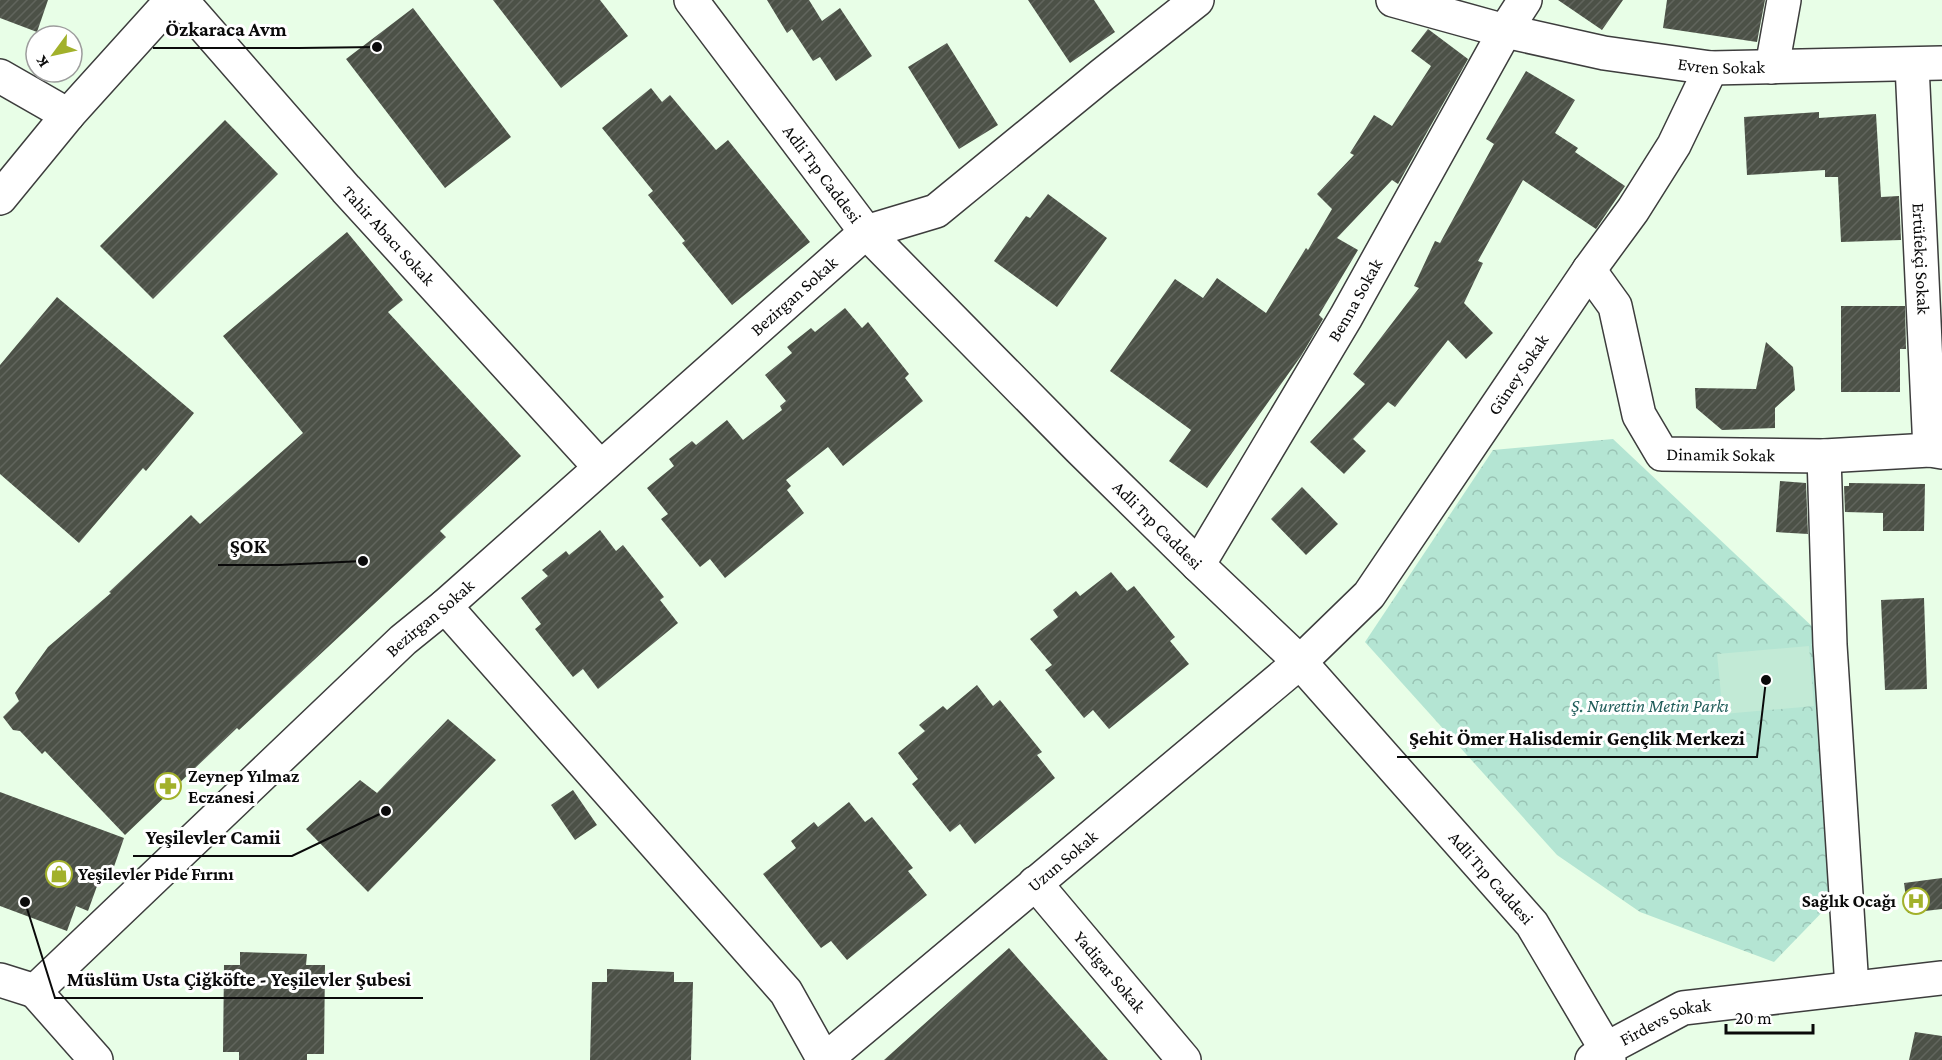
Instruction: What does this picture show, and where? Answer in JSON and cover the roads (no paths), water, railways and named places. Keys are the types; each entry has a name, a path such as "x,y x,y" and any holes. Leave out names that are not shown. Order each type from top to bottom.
{"street":[{"path":"0,198 68,115 172,0"},
{"name":"Tahir Abacı Sokak","path":"181,0 354,198 600,467"},
{"name":"Adli Tıp Caddesi","path":"691,0 866,232 1071,440 1300,662 1532,924 1602,1056"},
{"path":"866,232 936,211 1197,0"},
{"name":"Evren Sokak","path":"1393,0 1505,31 1604,53 1712,68 1927,64"},
{"name":"Benna Sokak","path":"1198,565 1346,317 1505,31 1525,0"},
{"path":"1772,67 1784,0"},
{"name":"Ertüfekçi Sokak","path":"1927,64 1936,451"},
{"name":"Güney Sokak","path":"1300,662 1369,596 1589,270 1633,210 1674,145 1712,68"},
{"path":"0,76 68,115"},
{"name":"Bezirgan Sokak","path":"35,991 403,640 445,606 866,232"},
{"name":"Dinamik Sokak","path":"1589,270 1615,306 1639,415 1662,454 1824,456 1936,451"},
{"path":"1824,456 1830,645 1852,988"},
{"path":"445,606 786,992 825,1060"},
{"name":"Uzun Sokak","path":"825,1060 1300,662"},
{"name":"Yadigar Sokak","path":"1035,883 1184,1060"},
{"name":"Firdevs Sokak","path":"1602,1056 1683,1008 1942,978"},
{"path":"0,980 35,991 96,1060"}],"place":[{"name":"Özkaraca Avm","path":"377,47"},
{"name":"ŞOK","path":"363,561"},
{"name":"Şehit Ömer Halisdemir Gençlik Merkezi","path":"1766,680"},
{"name":"Zeynep Yılmaz Eczanesi","path":"168,786"},
{"name":"Yeşilevler Camii","path":"386,811"},
{"name":"Yeşilevler Pide Fırını","path":"59,874"},
{"name":"Sağlık Ocağı","path":"1916,901"},
{"name":"Müslüm Usta Çiğköfte - Yeşilevler Şubesi","path":"25,902"}],"park label":[{"name":"Ş. Nurettin Metin Parkı","path":"1650,706"}]}
